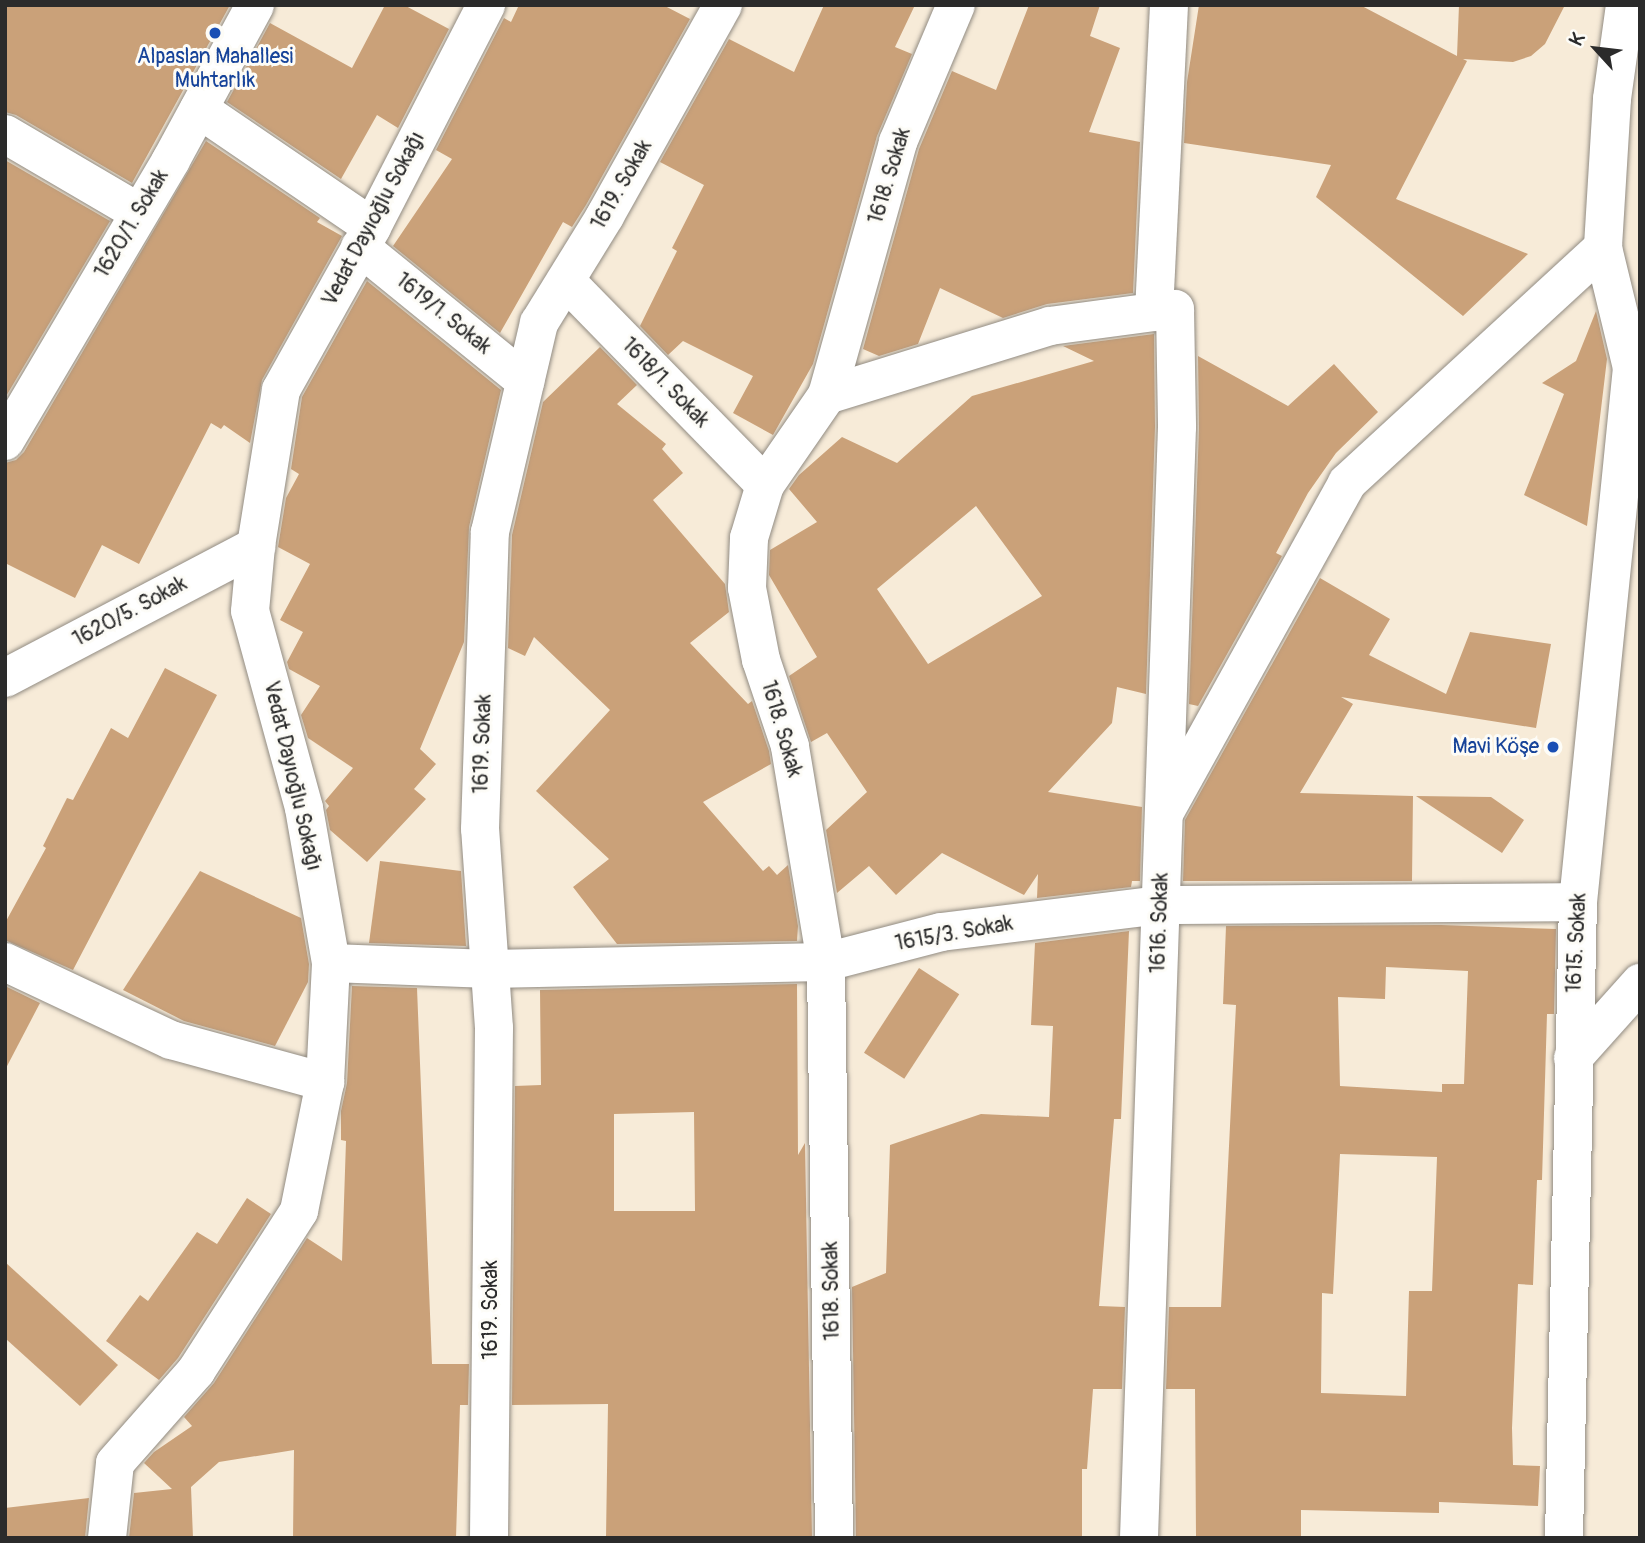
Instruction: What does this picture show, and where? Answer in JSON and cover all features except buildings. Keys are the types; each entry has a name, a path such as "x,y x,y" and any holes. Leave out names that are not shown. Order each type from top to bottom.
{"street":[{"name":"1620/1. Sokak","path":"5,441 199,110 255,5"},
{"name":"Vedat Dayıoğlu Sokağı","path":"107,1538 115,1463 196,1371 299,1211 325,1082 331,963 304,808 250,611 256,546 281,390 366,237 486,5"},
{"name":"1619. Sokak","path":"489,1538 494,1042 480,829 490,532 539,323 566,281 723,5"},
{"name":"1618. Sokak","path":"834,1538 826,962 790,746 761,660 747,588 749,538 765,485 827,396 898,142 956,5"},
{"name":"1616. Sokak","path":"1139,1538 1177,427 1164,310 1169,5"},
{"name":"1615. Sokak","path":"1564,1538 1578,902 1636,360 1603,248 1612,99 1625,5"},
{"name":"1619/1. Sokak","path":"199,110 366,237 526,381"},
{"path":"5,134 138,212"},
{"path":"1163,815 1347,483 1603,248"},
{"name":"1618/1. Sokak","path":"566,281 765,485"},
{"path":"827,396 1050,326 1164,310"},
{"name":"1620/5. Sokak","path":"5,678 256,546"},
{"name":"1615/3. Sokak","path":"331,963 489,969 826,962 940,932 1161,905 1578,902"},
{"path":"5,962 171,1041 325,1082"},
{"path":"1573,1058 1640,984"}],"place":[{"name":"Alpaslan Mahallesi Muhtarlık","path":"215,33"},
{"name":"Mavi Köşe","path":"1553,747"}]}
